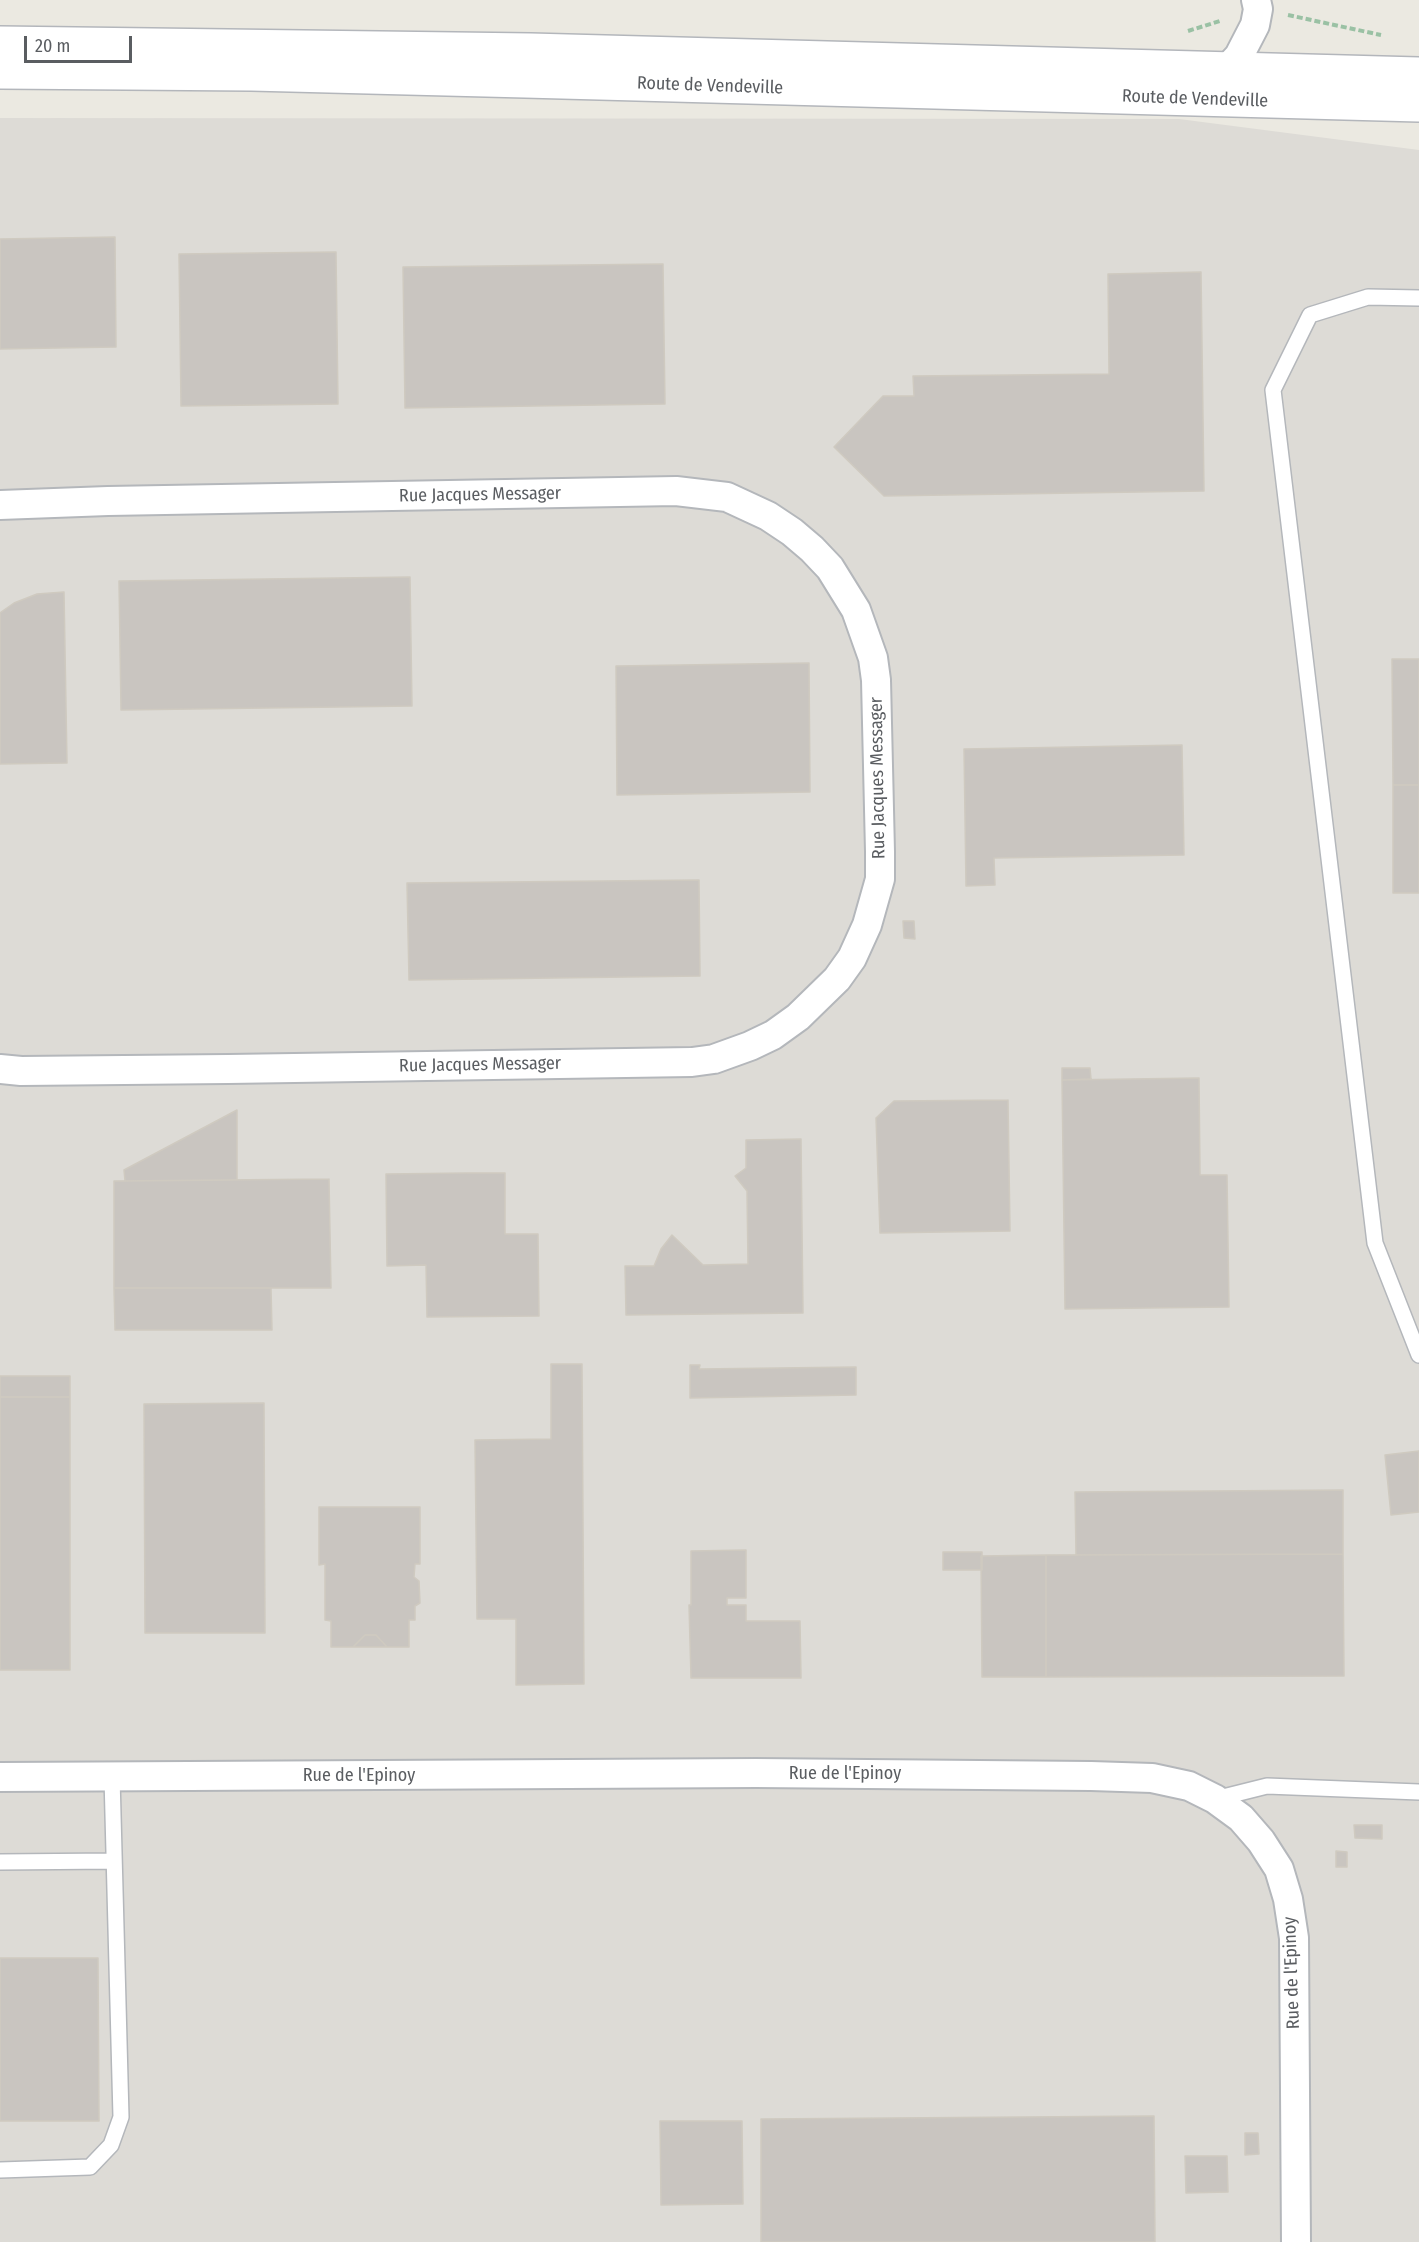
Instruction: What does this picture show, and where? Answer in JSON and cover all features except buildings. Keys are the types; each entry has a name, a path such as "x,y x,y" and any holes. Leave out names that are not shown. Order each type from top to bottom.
{"main road":[{"name":"Route de Vendeville","path":"0,43 519,50 1419,74"},
{"name":"Route de Vendeville","path":"0,72 513,80 1419,105"}],"street":[{"path":"1227,69 1239,56 1255,25 1258,9 1256,0"},
{"name":"Rue Jacques Messager","path":"0,505 676,491 727,498 768,516 813,549 830,568 856,610 873,658 876,680 880,842 880,879 875,901 852,958 837,979 798,1017 773,1035 714,1059 692,1062 21,1071 0,1069"},
{"name":"Rue de l'Epinoy","path":"0,1777 756,1773 1091,1776 1152,1778 1189,1786 1215,1799 1240,1818 1261,1841 1279,1869 1288,1899 1294,1938 1296,2242"}],"lane":[{"path":"1419,298 1368,297 1310,315 1273,390 1375,1243 1419,1355"},
{"path":"0,2170 90,2167 111,2145 121,2117 112,1777"},
{"path":"1215,1799 1267,1786 1419,1792"},
{"path":"0,1863 114,1861"}],"shaded area":[{"path":"0,118 1179,119 1419,150 1419,2242 0,2242"}]}
